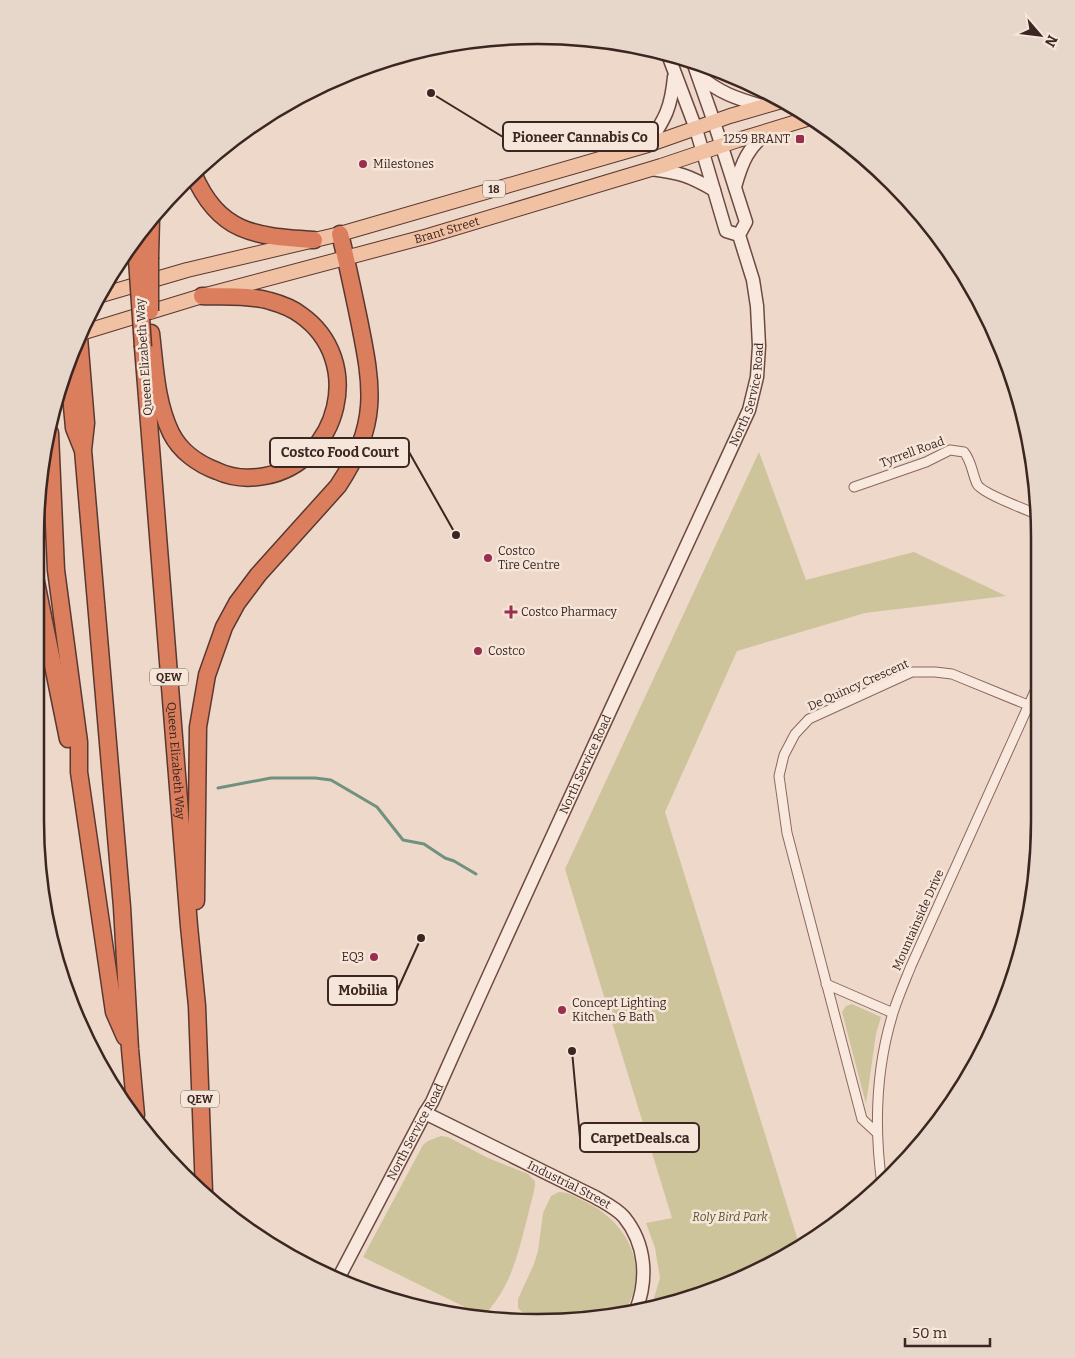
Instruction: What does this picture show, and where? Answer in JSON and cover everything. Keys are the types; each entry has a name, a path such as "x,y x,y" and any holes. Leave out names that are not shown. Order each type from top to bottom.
{"highway":[{"path":"196,181 200,190 224,219 242,228 269,237 314,240"},
{"path":"197,1006 198,727 207,675 224,627 238,603 258,575 338,486 355,458 365,432 369,408 370,379 340,234"},
{"path":"143,258 148,235"},
{"name":"Queen Elizabeth Way","path":"138,247 143,258 147,340 188,926 197,1006 204,1184"},
{"path":"147,340 160,406 172,434 184,450 197,461 222,474 246,478 273,474 302,460 316,448 329,429 336,407 337,371 331,352 323,338 306,318 286,306 268,300 202,296"},
{"path":"75,365 86,423 83,450 122,907 135,1106"},
{"path":"51,454 56,570 79,742 79,772 114,1012 130,1049"},
{"path":"44,621 69,743 79,772"}],"main road":[{"name":"Brant Street","path":"109,293 187,270 340,234 648,145 771,103"},
{"name":"Brant Street","path":"90,330 202,296 346,259 651,169 802,121"}],"street":[{"path":"671,63 696,129 726,231 739,235"},
{"name":"North Service Road","path":"341,1273 432,1102 748,410 757,377 759,346 757,306 753,280 739,235 746,222 696,70"},
{"path":"648,145 668,112 672,98 674,72"},
{"path":"698,75 714,88 727,95 762,106"},
{"path":"734,186 740,166 746,155 760,138 770,131"},
{"path":"651,169 680,173 714,190"},
{"name":"Tyrrell Road","path":"854,486 926,462 950,450 964,452 970,459 977,486 986,492 1030,511"},
{"name":"De Quincy Crescent","path":"876,1132 862,1119 787,833 779,776 784,755 795,734 810,719 912,672 952,674 1031,706"},
{"name":"Mountainside Drive","path":"881,1176 876,1132 882,1060 893,1013 911,966 1031,699"},
{"path":"826,984 893,1013"},
{"name":"Industrial Street","path":"425,1113 612,1207 623,1217 637,1238 643,1261 644,1281 638,1304"}],"green space":[{"name":"Roly Bird Park","path":"759,452 806,580 914,552 1006,596 865,613 737,651 665,812 798,1240 726,1277 653,1300 660,1278 655,1248 646,1223 672,1218 565,869"},
{"path":"852,1004 881,1017 876,1034 866,1104 842,1012 846,1006"},
{"path":"441,1136 448,1137 488,1158 528,1174 535,1181 522,1240 513,1267 501,1293 487,1311 470,1309 363,1257 423,1145"},
{"path":"559,1192 566,1193 584,1201 613,1221 623,1233 631,1247 635,1262 636,1278 633,1295 627,1306 570,1313 538,1314 524,1314 518,1308 518,1299 538,1251 543,1213 551,1196"}],"waterway":[{"path":"218,788 271,778 331,780 377,807 403,840 424,844 445,858 476,874"}],"place":[{"name":"Pioneer Cannabis Co","path":"431,93"},
{"name":"1259 BRANT","path":"800,139"},
{"name":"Milestones","path":"363,164"},
{"name":"Costco Food Court","path":"456,535"},
{"name":"Costco Tire Centre","path":"488,558"},
{"name":"Costco Pharmacy","path":"511,612"},
{"name":"Costco","path":"478,651"},
{"name":"Mobilia","path":"421,938"},
{"name":"EQ3","path":"374,957"},
{"name":"Concept Lighting Kitchen & Bath","path":"562,1010"},
{"name":"CarpetDeals.ca","path":"572,1051"}]}
